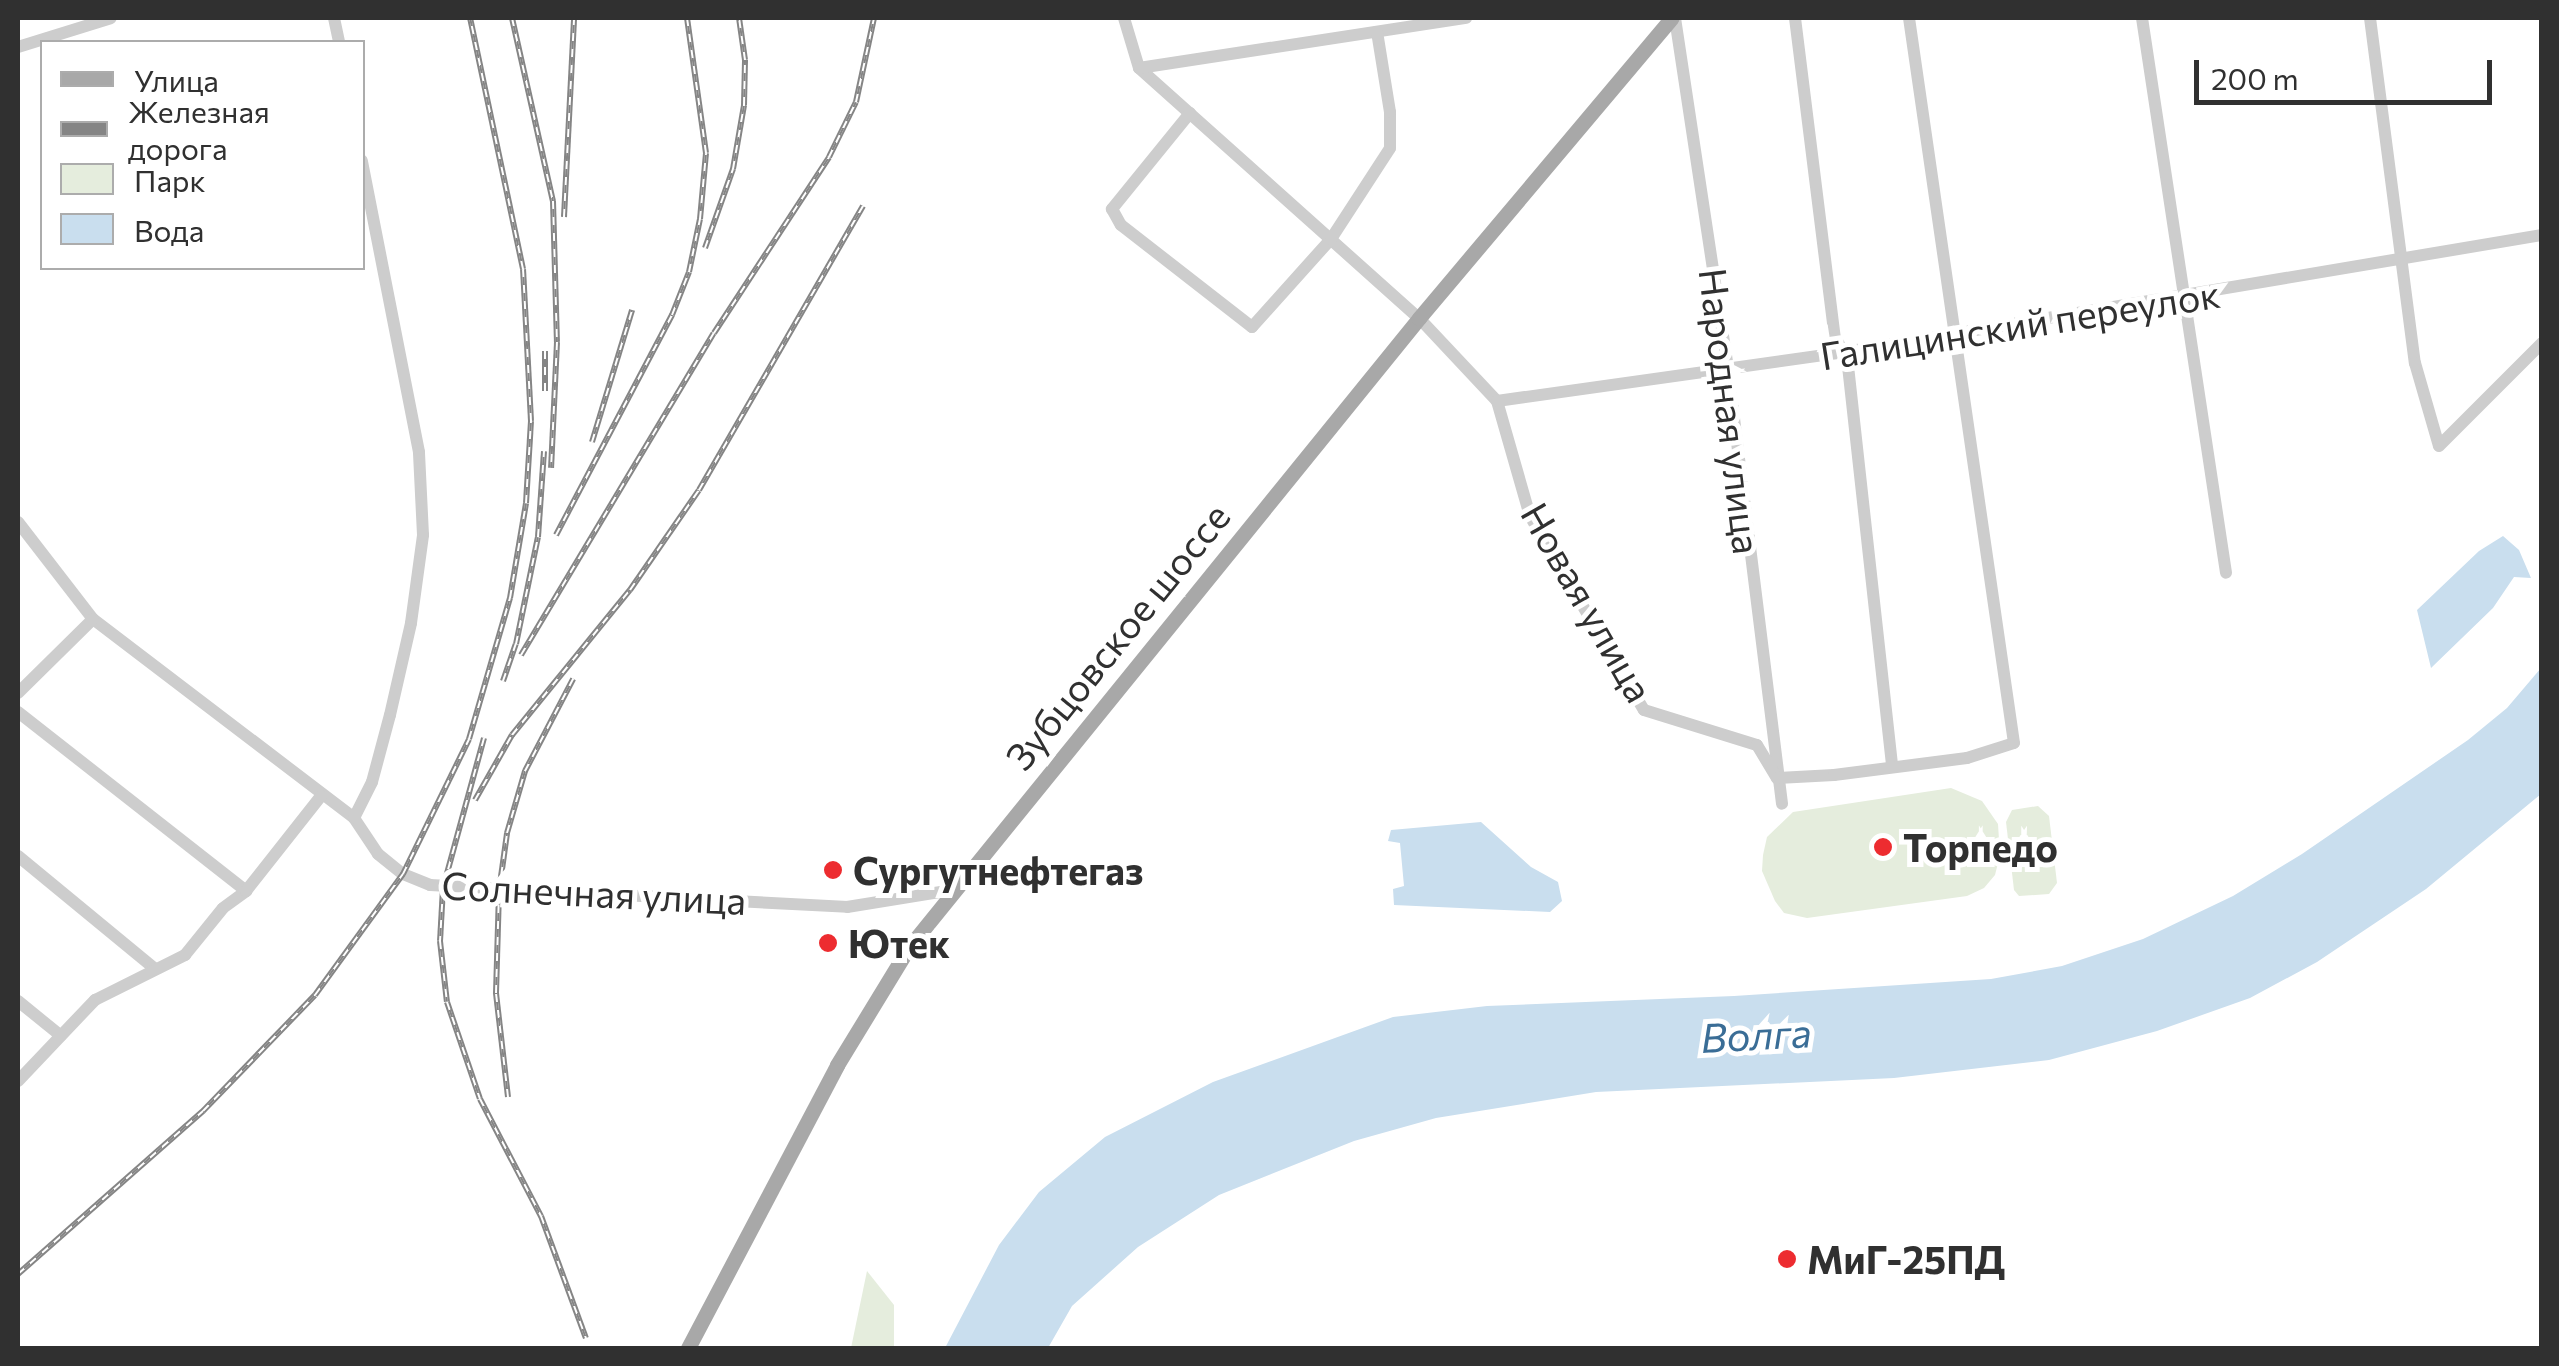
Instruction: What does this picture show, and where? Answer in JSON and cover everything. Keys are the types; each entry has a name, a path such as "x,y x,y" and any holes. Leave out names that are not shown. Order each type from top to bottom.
{"main road":[{"name":"Зубцовское шоссе","path":"688,1348 836,1064 909,947 1419,318 1674,18"}],"street":[{"path":"40,40 111,18"},
{"path":"1124,18 1139,68 1466,18"},
{"name":"Народная улица","path":"1674,18 1728,370 1782,804"},
{"path":"1795,18 1834,338 1844,352 1892,764"},
{"path":"1777,778 1967,758 2014,744 1910,18"},
{"path":"2142,18 2226,573"},
{"path":"2370,18 2415,362 2439,446 2542,343"},
{"path":"1190,113 1112,208 1121,225 1252,327 1331,239 1390,148 1390,112 1377,32"},
{"name":"Новая улица","path":"1139,68 1419,318 1497,401 1530,516 1644,710 1757,745 1777,778"},
{"path":"354,818 372,782 390,715 411,623 423,535 419,452 365,175"},
{"name":"Галицинский переулок","path":"1497,401 1844,352 2542,235"},
{"name":"Солнечная улица","path":"18,522 94,619 354,818 378,854 403,874 444,888 847,907 952,890"},
{"path":"18,693 94,619"},
{"path":"18,712 246,891"},
{"path":"18,1081 95,1000 185,955 223,908 246,891 321,796"},
{"path":"18,856 154,968"},
{"path":"18,1001 60,1036"}],"green space":[{"name":"Торпедо","path":"1951,788 1982,801 1998,824 2000,855 1995,875 1984,888 1967,896 1807,918 1784,913 1775,901 1762,871 1763,855 1767,837 1793,812"},
{"path":"2038,806 2049,816 2057,883 2049,894 2019,896 2014,890 2006,822 2012,810"},
{"path":"867,1271 894,1305 894,1348 851,1348"}],"water":[{"path":"2503,536 2519,550 2531,578 2514,577 2493,608 2431,668 2417,610 2479,551"},
{"name":"Волга","path":"2541,668 2541,794 2426,889 2317,962 2250,998 2157,1031 2049,1060 1894,1078 1596,1092 1436,1118 1354,1141 1219,1195 1138,1247 1072,1306 1048,1348 945,1348 999,1245 1039,1192 1105,1137 1213,1082 1393,1017 1487,1006 1734,996 1991,979 2062,966 2143,939 2233,896 2302,854 2468,740 2507,708"},
{"path":"1481,822 1531,867 1558,882 1562,901 1550,912 1394,905 1393,889 1404,886 1400,843 1388,841 1391,830"}],"railway":[{"path":"18,1274 203,1111 315,995 403,874 469,739 510,598 526,503 531,421 523,269 470,18"},
{"path":"512,18 553,201 557,342 551,468"},
{"path":"564,217 574,18"},
{"path":"556,535 672,315 689,272 700,219 706,153 687,18"},
{"path":"705,248 733,169 744,105 745,60 739,18"},
{"path":"521,655 714,333 829,157 856,102 874,18"},
{"path":"475,800 512,735 630,590 699,490 863,206"},
{"path":"592,442 632,310"},
{"path":"545,351 545,391"},
{"path":"503,681 516,644 538,537 544,451"},
{"path":"508,1097 496,993 499,891 507,833 525,771 573,679"},
{"path":"484,738 443,888 440,941 447,1002 480,1099 541,1216 586,1338"}],"place":[{"name":"Торпедо","path":"1883,847"},
{"name":"Сургутнефтегаз","path":"833,870"},
{"name":"Ютек","path":"828,943"},
{"name":"МиГ-25ПД","path":"1787,1259"}]}
